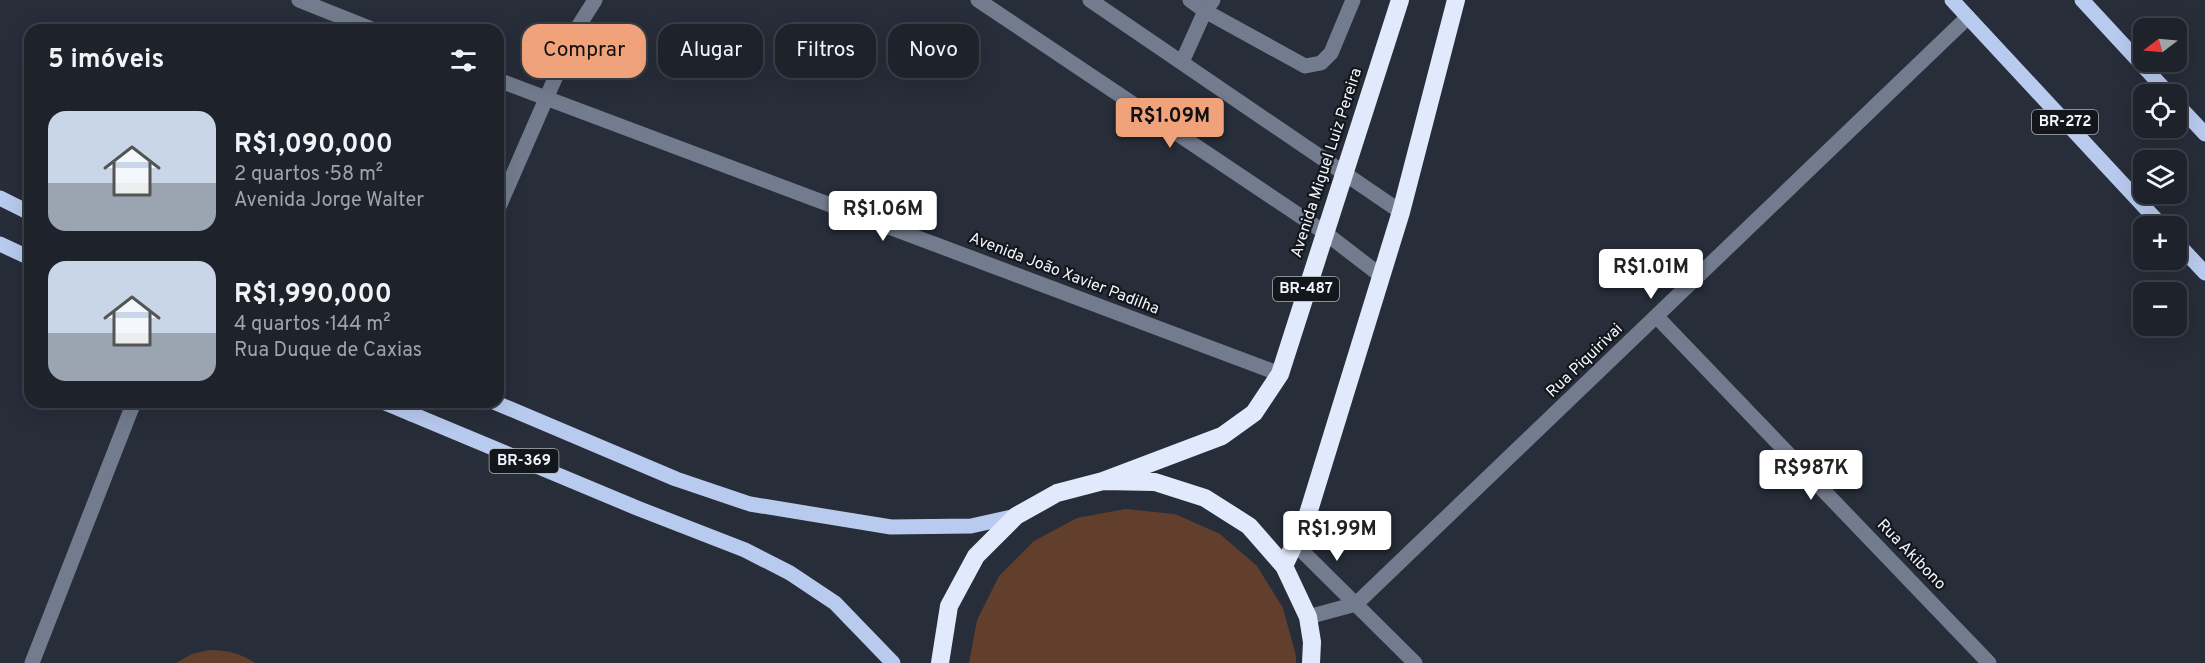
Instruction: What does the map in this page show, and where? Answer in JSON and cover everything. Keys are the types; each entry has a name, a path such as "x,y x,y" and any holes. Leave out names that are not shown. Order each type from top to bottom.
{"highway":[{"name":"Avenida Miguel Luiz Pereira","path":"1102,482 1222,436 1254,412 1280,374 1400,0"},
{"path":"1284,566 1307,517 1401,213 1456,0"},
{"path":"940,663 949,606 976,556 1016,516 1057,493 1102,482 1155,482 1205,498 1249,526 1284,566 1308,617 1312,642 1311,663"}],"main road":[{"name":"BR-272","path":"1952,0 2153,216"},
{"path":"2082,0 2160,84"},
{"path":"2187,115 2205,134"},
{"path":"0,198 24,210"},
{"path":"0,244 24,255"},
{"path":"2187,254 2205,273"},
{"name":"BR-369","path":"504,406 676,479 750,504 891,527 971,526 1016,516"},
{"name":"BR-369","path":"413,408 638,508 745,550 790,573 835,603 893,663"}],"street":[{"path":"299,0 359,24"},
{"path":"504,195 576,30 595,0"},
{"path":"978,0 1324,232 1380,275"},
{"path":"1090,0 1401,213"},
{"path":"1190,0 1209,5 1305,66 1321,63 1331,53 1351,1"},
{"path":"1182,63 1209,5"},
{"name":"Rua Piquirivai","path":"1356,604 1968,17"},
{"name":"Avenida João Xavier Padilha","path":"504,82 1280,374"},
{"name":"Rua Akibono","path":"1657,317 1989,663"},
{"path":"32,663 132,408"},
{"path":"1294,543 1415,663"},
{"path":"1308,617 1356,604"}],"shaded area":[{"path":"1125,509 1175,514 1220,534 1257,566 1283,608 1296,663 969,663 977,620 999,576 1034,541 1077,518"},
{"path":"209,650 233,653 255,663 176,663 192,654"}]}
